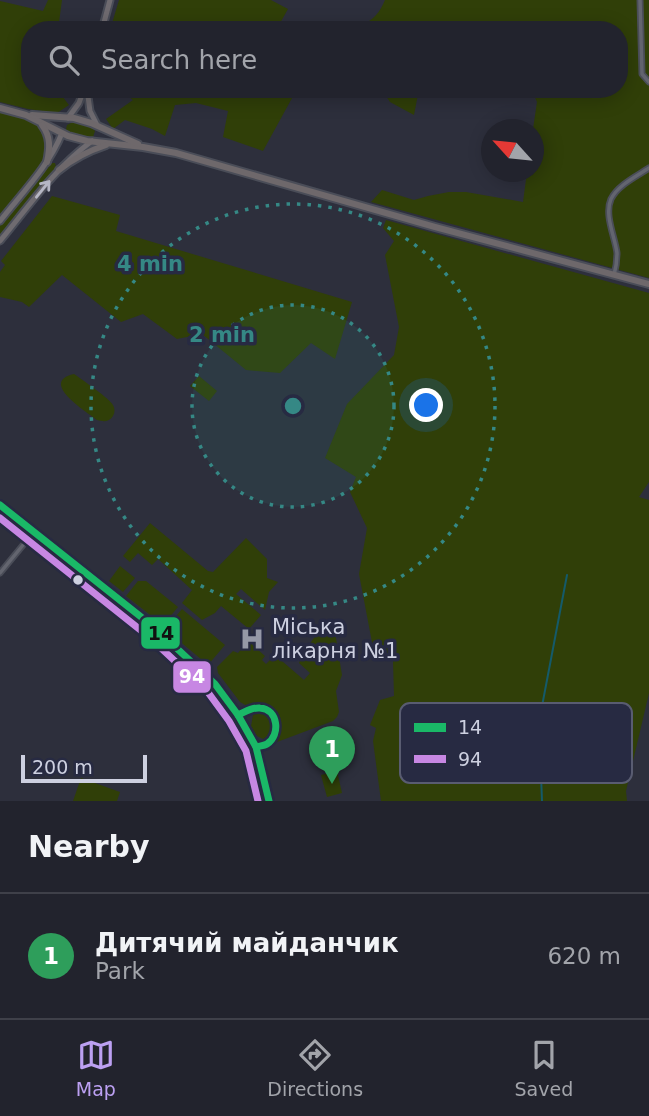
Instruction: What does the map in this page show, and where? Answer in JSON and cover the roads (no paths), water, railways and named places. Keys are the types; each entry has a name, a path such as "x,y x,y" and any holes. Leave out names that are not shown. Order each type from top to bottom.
{"highway":[{"path":"0,108 26,115 68,118 97,125 143,147"},
{"path":"26,115 62,133 92,141 176,153 435,227 649,284"},
{"path":"62,133 68,118"},
{"path":"38,121 49,138 47,162"},
{"path":"92,141 98,134 97,125"},
{"path":"59,170 88,150 111,143"}],"main road":[{"path":"104,21 110,0"},
{"path":"68,118 82,98"},
{"path":"88,98 97,125"},
{"path":"0,221 57,148 62,133"},
{"path":"0,242 59,170 92,141"}],"street":[{"path":"640,0 642,74 649,82"},
{"path":"614,275 617,252 610,217 611,199 626,183 649,167"},
{"path":"0,505 155,628 215,684 239,715 256,747 269,801"},
{"path":"0,573 33,533"}],"waterway":[{"path":"543,703 567,575"},
{"path":"541,783 542,801"}],"place":[{"name":"Міська лікарня №1","path":"252,639"},
{"name":"Дитячий майданчик","path":"332,784"}]}
